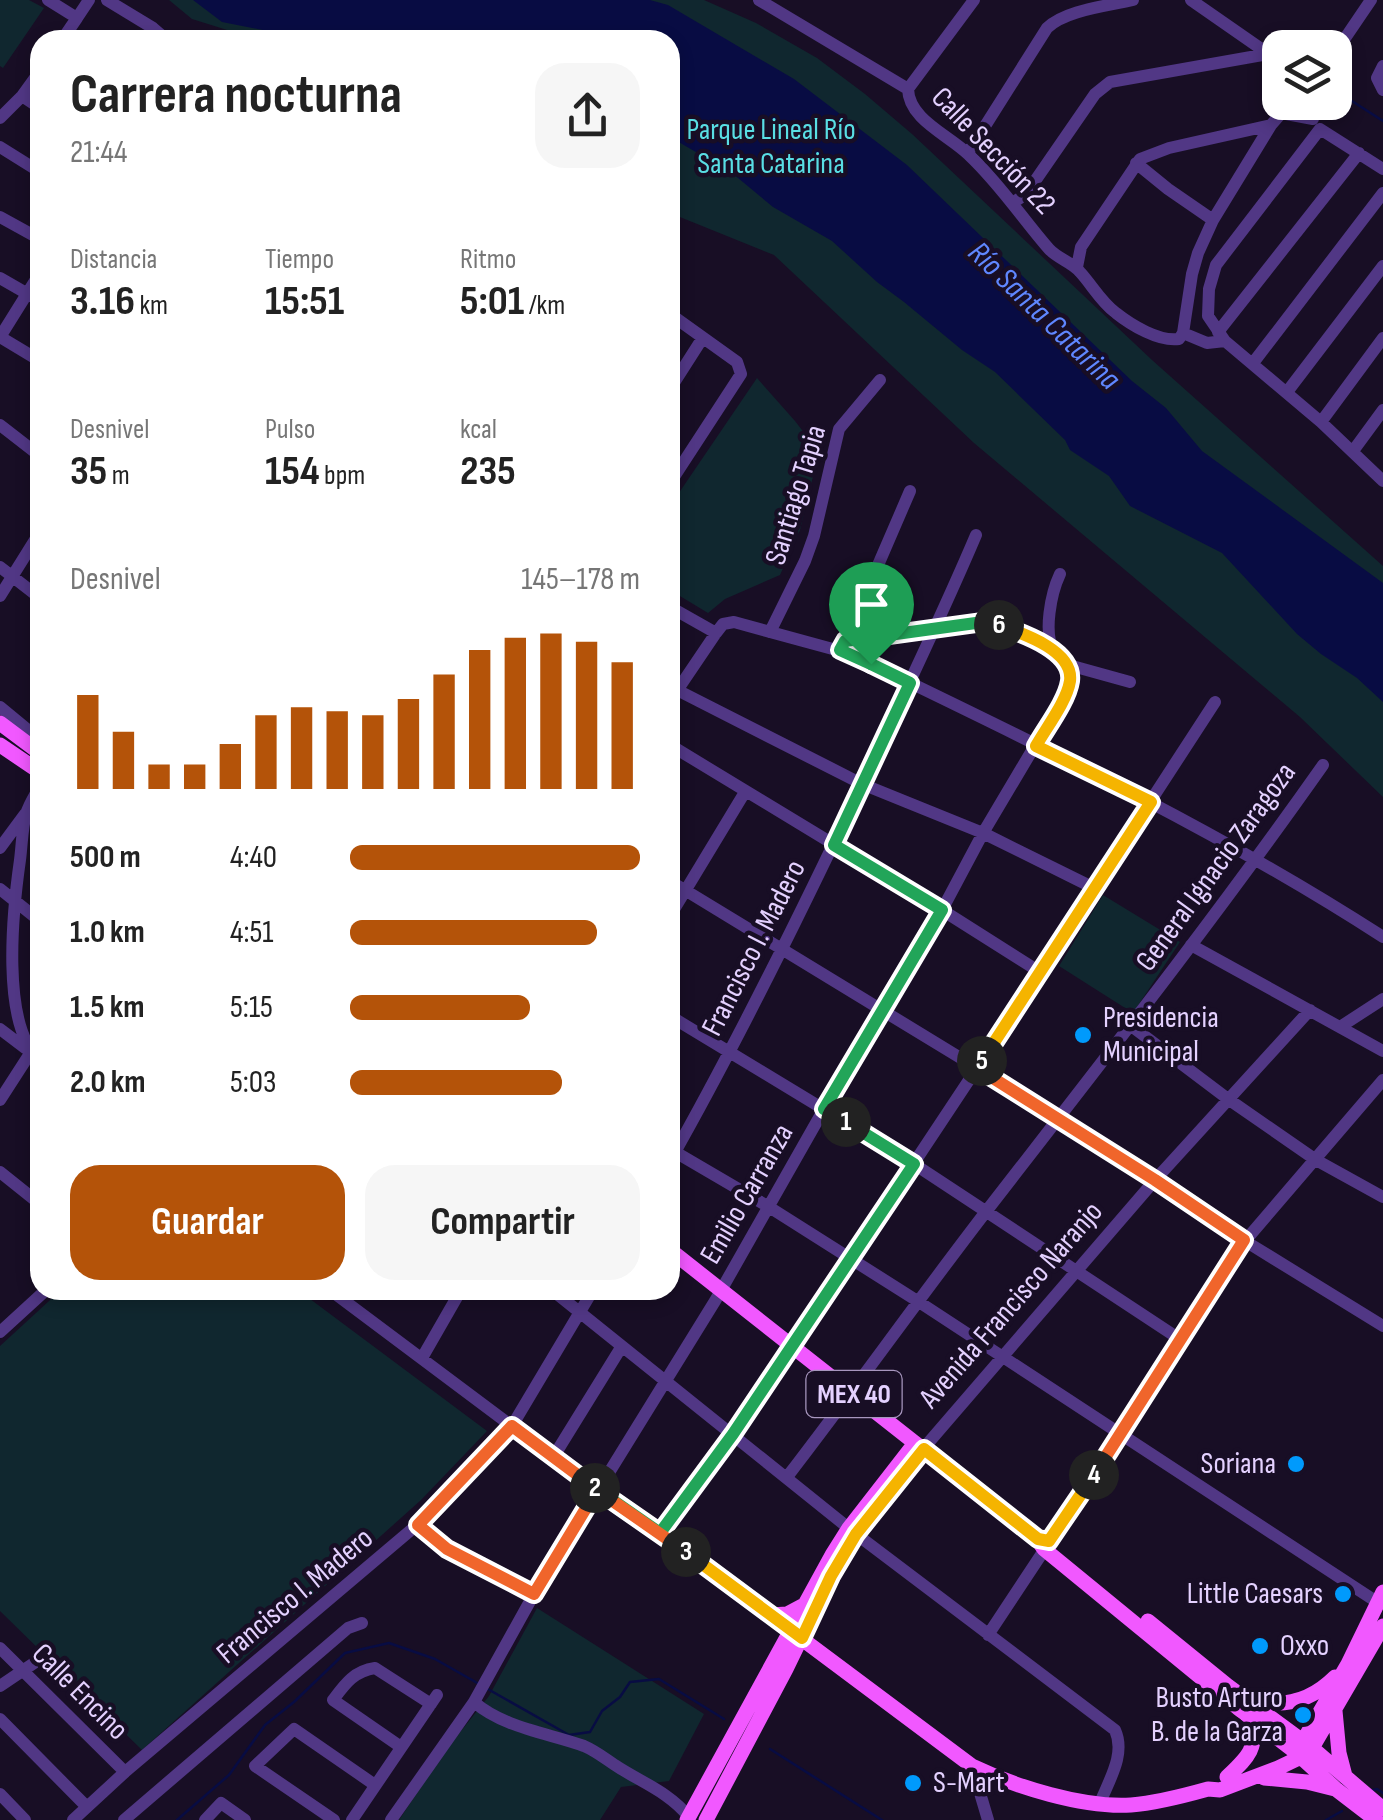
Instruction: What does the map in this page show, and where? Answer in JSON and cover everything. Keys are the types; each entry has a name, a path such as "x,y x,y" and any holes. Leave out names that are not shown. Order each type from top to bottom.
{"main road":[{"path":"0,720 19,722"},
{"path":"0,720 30,745"},
{"path":"1,746 30,765"},
{"name":"MEX 40","path":"680,1258 1247,1699 1341,1783 1383,1809"},
{"name":"Avenida Francisco Naranjo","path":"706,1820 786,1669 806,1603 852,1531 919,1446"},
{"name":"Avenida Francisco Naranjo","path":"690,1819 765,1676 831,1576 852,1531"},
{"name":"MEX 40","path":"1043,1543 1253,1719 1302,1749"},
{"path":"1208,1789 1302,1749 1380,1597"},
{"path":"771,1615 787,1614 806,1603"},
{"path":"796,1634 972,1766 1028,1788 1100,1804 1131,1805 1220,1790 1255,1777 1302,1749 1335,1710 1383,1626"},
{"path":"786,1669 804,1654 826,1656"},
{"path":"1247,1699 1286,1704 1305,1699 1321,1691 1348,1664"},
{"path":"738,1727 766,1708 762,1701 765,1676"},
{"path":"1255,1777 1341,1783 1335,1710"},
{"path":"1227,1778 1254,1745 1253,1719"},
{"name":"MEX 40","path":"1341,1783 1366,1817"}],"street":[{"path":"48,0 78,18"},
{"path":"69,30 89,0"},
{"path":"107,0 155,30"},
{"name":"Calle Sección 22","path":"758,0 908,89 914,110 968,153 1014,202 1026,223 1051,251 1077,267 1106,304 1131,323 1165,339 1179,339 1183,334 1207,344 1221,337"},
{"path":"908,89 974,0"},
{"path":"968,153 1047,28 1054,22 1134,0"},
{"path":"1191,0 1262,50"},
{"path":"1351,30 1371,0"},
{"path":"1014,202 1026,194 1095,94 1110,82 1262,60"},
{"path":"1380,70 1378,82 1383,90"},
{"path":"2,111 30,85"},
{"path":"22,96 30,101"},
{"path":"1183,334 1198,253 1213,220 1275,120"},
{"path":"1308,120 1383,169"},
{"path":"1316,120 1216,265 1210,278 1211,323 1221,337 1383,481"},
{"path":"1077,267 1081,247 1136,162 1169,148 1271,125"},
{"path":"0,146 30,166"},
{"path":"1221,337 1359,153"},
{"path":"1136,162 1168,190 1213,220"},
{"path":"1253,363 1383,193"},
{"path":"0,217 30,234"},
{"path":"1287,392 1383,266"},
{"path":"0,278 30,295"},
{"path":"30,287 0,337 30,355"},
{"path":"680,322 737,362 741,374 680,468"},
{"path":"1321,422 1383,338"},
{"path":"680,373 702,339"},
{"name":"Santiago Tapia","path":"770,632 810,548 839,429 880,380"},
{"path":"1353,451 1383,410"},
{"path":"0,425 30,448"},
{"path":"843,646 910,492"},
{"name":"Francisco I. Madero","path":"680,1140 729,1054 834,845 976,536"},
{"path":"0,596 30,548"},
{"path":"0,567 30,590"},
{"path":"1053,651 1050,603 1060,574"},
{"path":"680,612 716,632"},
{"path":"680,687 716,632 728,622 843,646 1151,802 1383,938"},
{"path":"843,646 988,622 1034,637 1065,664 1130,682"},
{"name":"Emilio Carranza","path":"390,1820 474,1702 534,1594 722,1290 1065,695 1070,672 1065,664"},
{"path":"680,699 862,784 983,833 1094,888"},
{"path":"660,1533 733,1434 914,1164 1215,702"},
{"path":"0,707 30,731"},
{"path":"680,751 1040,972"},
{"name":"General Ignacio Zaragoza","path":"786,1477 1191,945 1322,764"},
{"path":"680,897 745,792"},
{"path":"0,848 30,805"},
{"path":"26,812 14,900 13,966 16,1016 30,1048"},
{"path":"680,888 977,1068 1383,1326"},
{"path":"0,889 30,913"},
{"path":"1191,945 1383,1051"},
{"path":"1340,1027 1383,999"},
{"name":"Avenida Francisco Naranjo","path":"919,1446 1310,1010"},
{"path":"680,1022 914,1164 1181,1340"},
{"path":"1130,1025 1316,1160 1383,1197"},
{"path":"0,1029 30,1052"},
{"path":"0,1100 30,1062"},
{"path":"994,1638 1043,1543 1121,1434 1244,1240 1383,1080"},
{"path":"680,1158 769,1206 1380,1597"},
{"path":"0,1172 30,1196"},
{"path":"4,1323 33,1300"},
{"path":"344,1300 796,1634"},
{"path":"422,1358 455,1300"},
{"path":"564,1300 852,1531 1115,1730 1119,1754 1100,1804"},
{"name":"Francisco I. Madero","path":"74,1820 125,1772 418,1525 512,1426 587,1300"},
{"path":"554,1456 622,1346"},
{"path":"418,1525 447,1549 534,1594"},
{"path":"124,1820 348,1628 362,1623"},
{"name":"Calle Encino","path":"0,1648 125,1772"},
{"path":"0,1686 40,1658"},
{"path":"352,1820 434,1699 375,1668 350,1678 333,1700 401,1747"},
{"path":"474,1702 498,1717 586,1747 660,1791 690,1819"},
{"path":"0,1719 87,1807"},
{"path":"334,1820 255,1766 294,1730 375,1786"},
{"path":"972,1766 988,1820"},
{"path":"0,1794 25,1820"},
{"path":"204,1820 221,1803 245,1820"}],"green space":[{"path":"0,0 29,0 44,8 3,68 0,66"},
{"name":"Parque Lineal Río Santa Catarina","path":"169,0 704,0 756,23 817,58 912,134 1152,360 1383,566 1383,797 1300,717 974,443 774,255 680,217 680,30 227,30 192,19"},
{"path":"757,378 819,452 800,530 780,575 725,599 708,613 680,596 680,491"},
{"path":"1103,895 1180,942 1133,1013 1059,966"},
{"path":"50,1300 311,1300 487,1431 421,1500 142,1750 0,1611 0,1346"},
{"path":"537,1608 704,1714 669,1781 621,1787 600,1820 399,1820 445,1751 489,1696"}],"water":[{"name":"Río Santa Catarina","path":"193,0 650,0 668,5 794,79 907,165 1132,381 1166,408 1202,451 1383,583 1383,702 1297,634 1222,553 1130,506 1109,476 1070,450 1065,440 995,372 877,282 832,241 773,207 732,173 680,143 680,30 262,30 222,22"}],"waterway":[{"path":"1352,101 1383,121"},
{"path":"177,1820 229,1775 265,1725 345,1653 389,1643 435,1659 479,1684"},
{"path":"486,1688 569,1735 590,1732 602,1711 620,1697 630,1682 659,1679 724,1719"},
{"path":"770,1749 882,1820"},
{"path":"1373,1790 1383,1793"},
{"path":"1326,1820 1342,1811"}],"place":[{"name":"Presidencia Municipal","path":"1083,1035"},
{"name":"Soriana","path":"1296,1464"},
{"name":"Little Caesars","path":"1343,1594"},
{"name":"Oxxo","path":"1260,1646"},
{"name":"Busto Arturo B. de la Garza","path":"1303,1715"},
{"name":"S-Mart","path":"913,1783"}],"route":[{"path":"988,622 1034,637 1065,664 1070,682 1036,746 1151,802 977,1068 1244,1240 1049,1541 1038,1539 924,1449 856,1534 802,1638 597,1490 534,1594 447,1549 418,1525 512,1426 660,1533 733,1434 914,1164 824,1109 942,910 834,845 910,683 871,664 840,650 845,641 988,622"}]}
